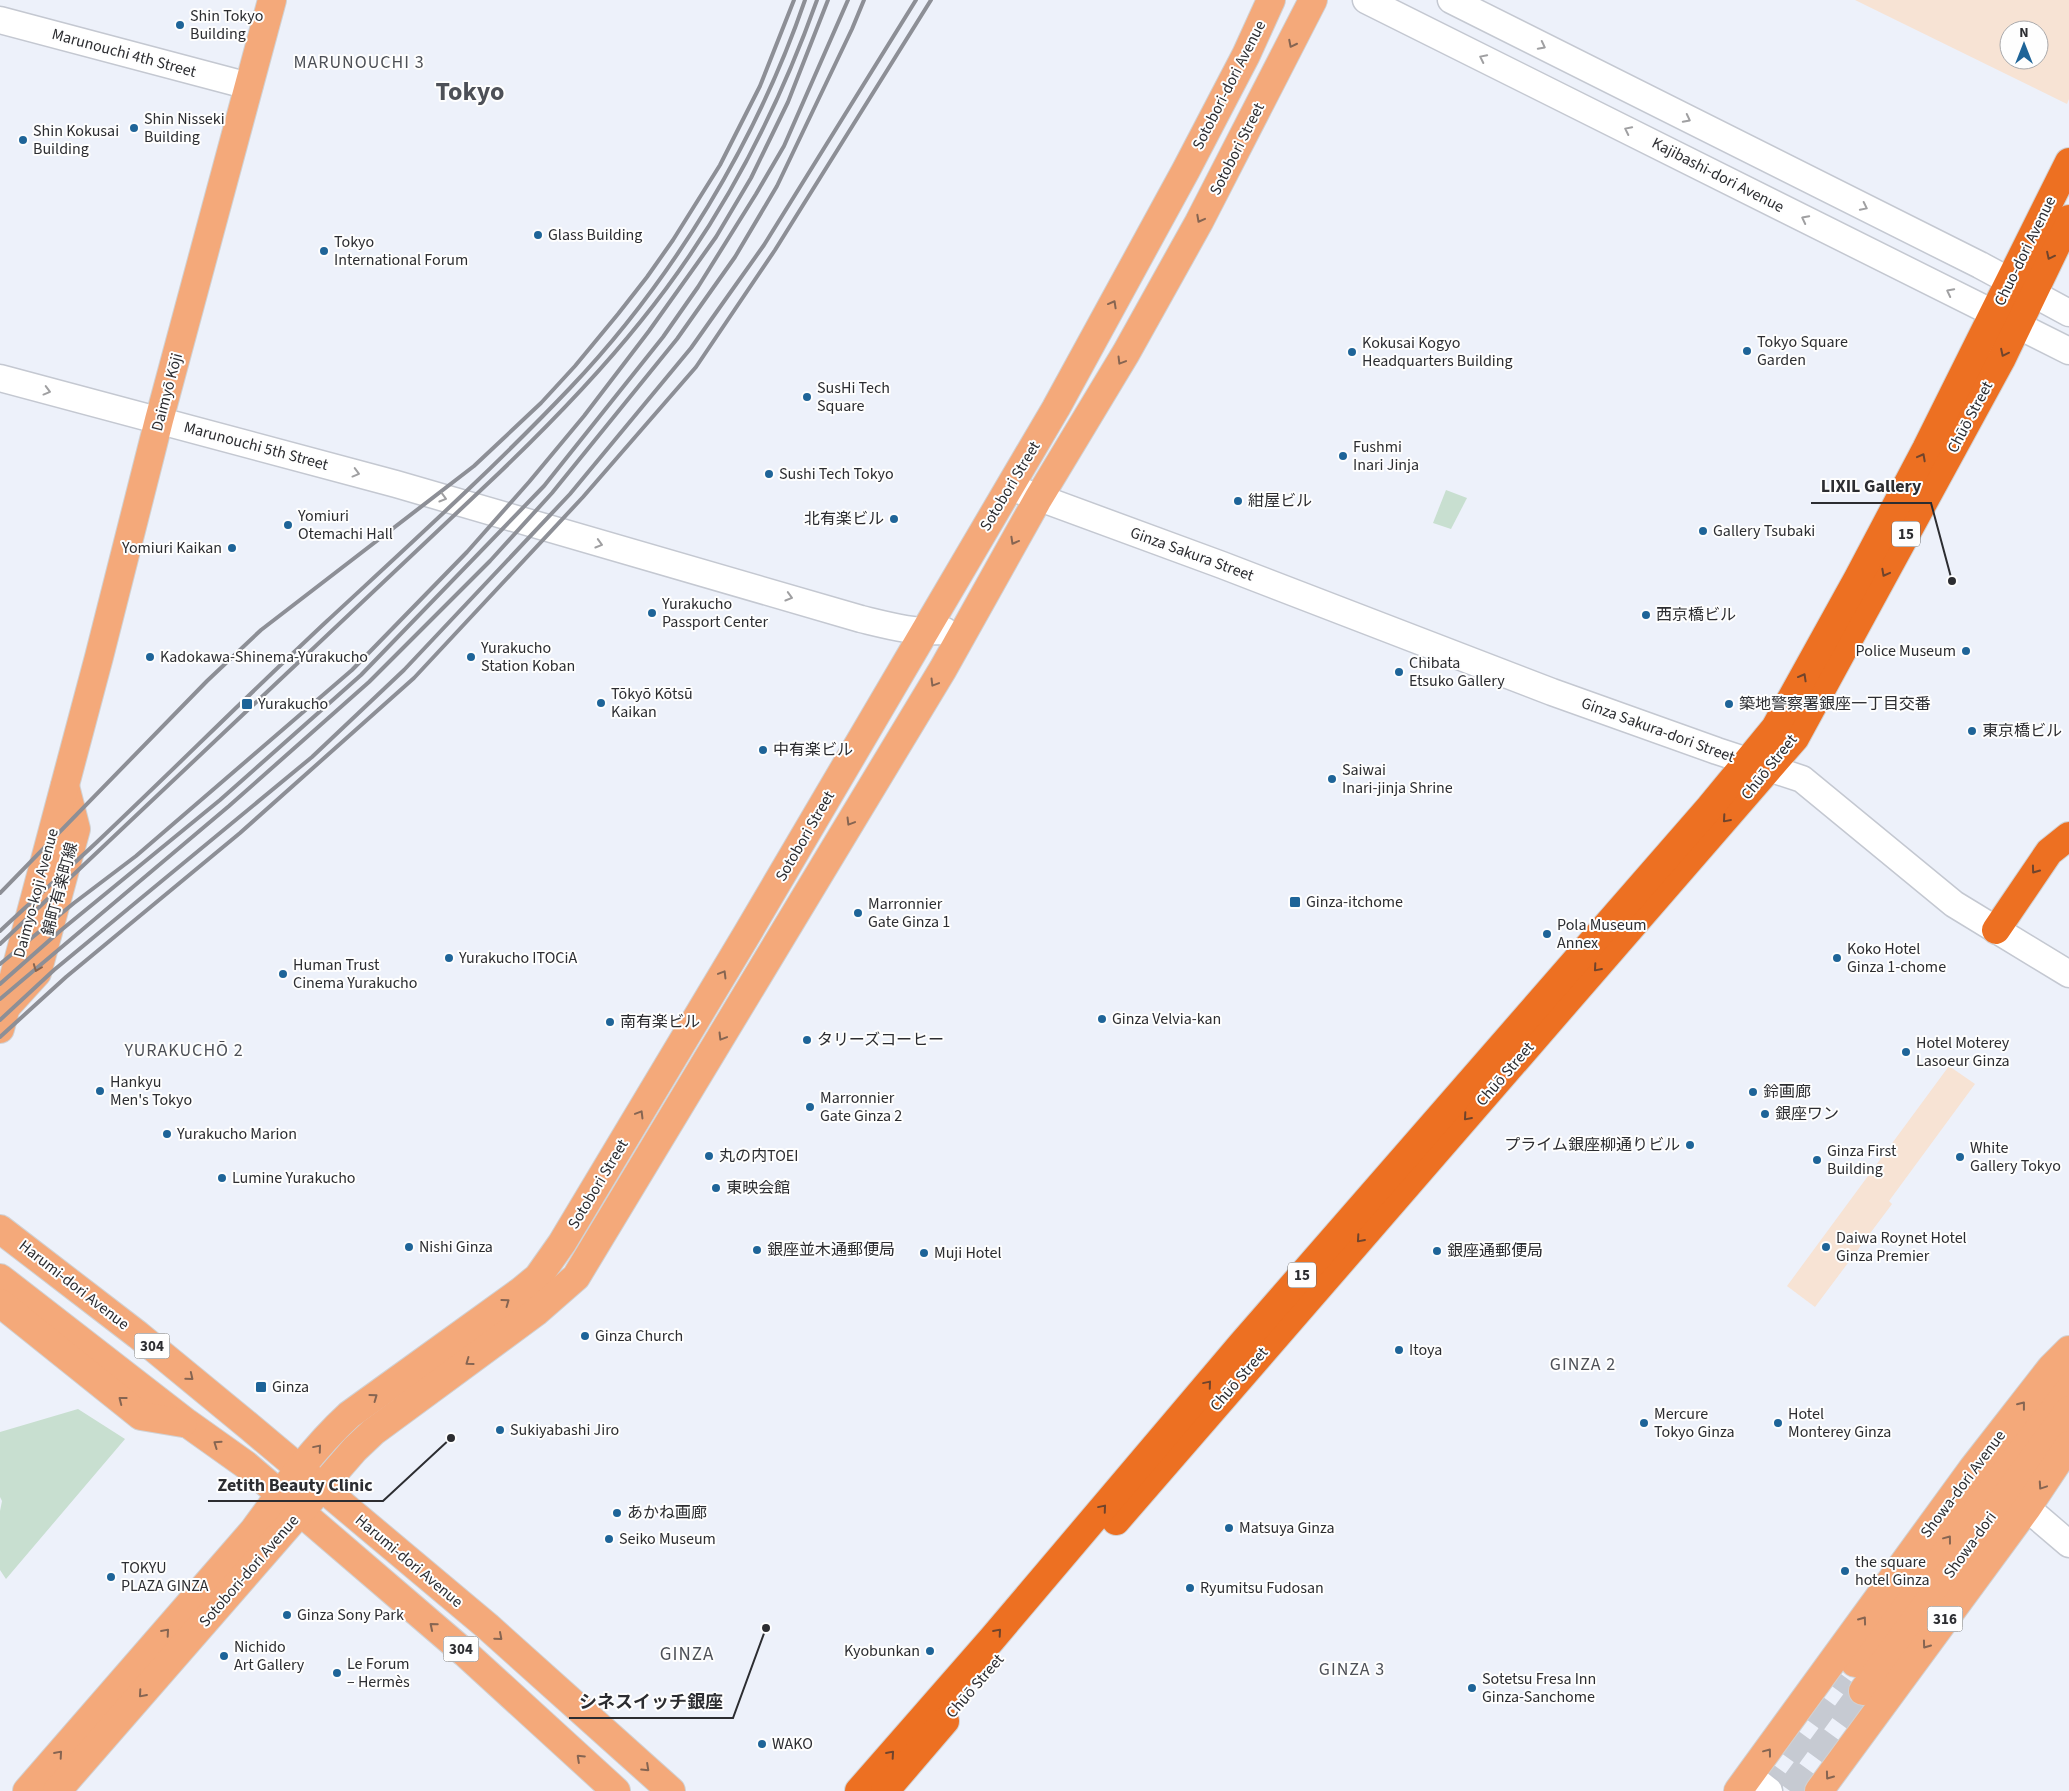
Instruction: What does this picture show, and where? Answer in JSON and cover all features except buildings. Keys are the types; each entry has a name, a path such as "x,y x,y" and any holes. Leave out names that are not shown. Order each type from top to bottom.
{"highway":[{"name":"Chuo-dori Avenue","path":"2022,287 2069,162"},
{"name":"Chuo-dori Avenue","path":"1994,314 2022,287 2069,219"},
{"name":"Chūō Street","path":"858,1791 1009,1619 1241,1345 1498,1052 1759,765 1795,738 1998,367 2018,326 2022,287"},
{"name":"Chūō Street","path":"885,1791 1237,1382 1759,765 1775,728 1926,449 1994,314"},
{"path":"2001,921 2049,852 2069,836"}],"main road":[{"name":"Daimyō Kōji","path":"65,786 159,420 272,0"},
{"name":"Sotobori Street","path":"934,632 1010,487 1056,408 1186,170 1246,55 1271,0"},
{"name":"Sotobori Street","path":"1038,499 1126,352 1199,222 1313,0"},
{"name":"Sotobori-dori Avenue","path":"58,1791 264,1551 372,1432 536,1312 576,1277 943,668 1038,499"},
{"name":"Sotobori-dori Avenue","path":"27,1791 254,1530 280,1494 336,1427 349,1415 538,1277 562,1243 934,632"},
{"name":"Daimyo-koji Avenue","path":"3,1018 65,786"},
{"name":"Harumi-dori Avenue","path":"0,1229 138,1335 300,1469 487,1626 671,1791"},
{"name":"304","path":"0,1258 156,1378 187,1424"},
{"name":"304","path":"0,1278 187,1424"},
{"name":"304","path":"0,1303 141,1416 187,1424"},
{"name":"Showa-dori Avenue","path":"1752,1786 1973,1468 2051,1368 2069,1350"},
{"name":"Showa-dori","path":"2069,1373 1854,1684 2069,1410"},
{"name":"Harumi-dori Avenue","path":"187,1424 246,1465 280,1494 465,1653 616,1791"},
{"name":"316","path":"1818,1791 2027,1508 2069,1445"}],"street":[{"name":"Kajibashi-dori Avenue","path":"1366,0 2069,351"},
{"path":"1451,0 2022,287 2069,313"},
{"name":"Marunouchi 4th Street","path":"0,20 249,86"},
{"name":"Marunouchi 5th Street","path":"0,378 396,484 861,619 898,629 934,632"},
{"name":"Ginza Sakura-dori Street","path":"1010,487 1038,499 1222,565 1536,686 1802,779 1954,904 2001,921 2069,974"},
{"path":"2027,1508 2069,1544"}],"shaded area":[{"path":"1855,0 2069,0 2069,99 2067,104"},
{"path":"1949,1066 1975,1084 1889,1201 1892,1204 1815,1307 1787,1286"}],"green space":[{"path":"1446,490 1467,498 1451,529 1433,523"},
{"path":"78,1409 125,1439 6,1579 0,1570 0,1511 2,1501 0,1497 0,1432"}],"tunnel":[{"path":"1762,1791 1845,1677"},
{"path":"1790,1791 1863,1691"}],"railway":[{"path":"0,893 207,681 261,630 474,466 541,403 575,366 647,277 673,240 720,165 760,86 794,0"},
{"path":"0,931 97,842 298,648 481,477 541,418 608,346 677,255 737,156 763,104 805,0"},
{"path":"0,944 499,473 590,381 669,285 720,208 764,127 801,43 817,0"},
{"path":"0,964 74,903 136,856 352,670 467,552 529,482 584,416 649,331 716,237 751,178 788,102 828,0"},
{"path":"0,984 60,931 220,800 361,675 544,486 663,337 698,287 784,146 848,0"},
{"path":"0,999 229,806 369,682 490,561 552,493 677,339 735,257 777,186 864,0"},
{"path":"0,1020 54,970 312,757 404,670 570,494 691,348 764,245 916,0"},
{"path":"0,1037 66,977 240,833 414,678 583,497 696,367 775,250 931,0"}],"place":[{"name":"Shin Tokyo Building","path":"180,25"},
{"name":"Shin Nisseki Building","path":"134,128"},
{"name":"Shin Kokusai Building","path":"23,140"},
{"name":"Glass Building","path":"538,235"},
{"name":"Tokyo International Forum","path":"324,251"},
{"name":"Tokyo Square Garden","path":"1747,351"},
{"name":"Kokusai Kogyo Headquarters Building","path":"1352,352"},
{"name":"SusHi Tech Square","path":"807,397"},
{"name":"Fushmi Inari Jinja","path":"1343,456"},
{"name":"Sushi Tech Tokyo","path":"769,474"},
{"name":"紺屋ビル","path":"1238,501"},
{"name":"北有楽ビル","path":"894,519"},
{"name":"Yomiuri Otemachi Hall","path":"288,525"},
{"name":"Gallery Tsubaki","path":"1703,531"},
{"name":"Yomiuri Kaikan","path":"232,548"},
{"name":"LIXIL Gallery","path":"1952,581"},
{"name":"Yurakucho Passport Center","path":"652,613"},
{"name":"西京橋ビル","path":"1646,615"},
{"name":"Police Museum","path":"1966,651"},
{"name":"Kadokawa-Shinema-Yurakucho","path":"150,657"},
{"name":"Yurakucho Station Koban","path":"471,657"},
{"name":"Chibata Etsuko Gallery","path":"1399,672"},
{"name":"Tōkyō Kōtsū Kaikan","path":"601,703"},
{"name":"Yurakucho","path":"247,704"},
{"name":"築地警察署銀座一丁目交番","path":"1729,704"},
{"name":"東京橋ビル","path":"1972,731"},
{"name":"中有楽ビル","path":"763,750"},
{"name":"Saiwai Inari-jinja Shrine","path":"1332,779"},
{"name":"Ginza-itchome","path":"1295,902"},
{"name":"Marronnier Gate Ginza 1","path":"858,913"},
{"name":"Pola Museum Annex","path":"1547,934"},
{"name":"Yurakucho ITOCiA","path":"449,958"},
{"name":"Koko Hotel Ginza 1-chome","path":"1837,958"},
{"name":"Human Trust Cinema Yurakucho","path":"283,974"},
{"name":"Ginza Velvia-kan","path":"1102,1019"},
{"name":"南有楽ビル","path":"610,1022"},
{"name":"タリーズコーヒー","path":"807,1040"},
{"name":"Hotel Moterey Lasoeur Ginza","path":"1906,1052"},
{"name":"Hankyu Men's Tokyo","path":"100,1091"},
{"name":"鈴画廊","path":"1753,1092"},
{"name":"Marronnier Gate Ginza 2","path":"810,1107"},
{"name":"銀座ワン","path":"1765,1114"},
{"name":"Yurakucho Marion","path":"167,1134"},
{"name":"プライム銀座柳通りビル","path":"1690,1145"},
{"name":"丸の内TOEI","path":"709,1156"},
{"name":"White Gallery Tokyo","path":"1960,1157"},
{"name":"Ginza First Building","path":"1817,1160"},
{"name":"Lumine Yurakucho","path":"222,1178"},
{"name":"東映会館","path":"716,1188"},
{"name":"Nishi Ginza","path":"409,1247"},
{"name":"Daiwa Roynet Hotel Ginza Premier","path":"1826,1247"},
{"name":"銀座並木通郵便局","path":"757,1250"},
{"name":"銀座通郵便局","path":"1437,1251"},
{"name":"Muji Hotel","path":"924,1253"},
{"name":"Ginza Church","path":"585,1336"},
{"name":"Itoya","path":"1399,1350"},
{"name":"Ginza","path":"261,1387"},
{"name":"Mercure Tokyo Ginza","path":"1644,1423"},
{"name":"Hotel Monterey Ginza","path":"1778,1423"},
{"name":"Sukiyabashi Jiro","path":"500,1430"},
{"name":"Zetith Beauty Clinic","path":"451,1438"},
{"name":"あかね画廊","path":"617,1513"},
{"name":"Matsuya Ginza","path":"1229,1528"},
{"name":"Seiko Museum","path":"609,1539"},
{"name":"the square hotel Ginza","path":"1845,1571"},
{"name":"TOKYU PLAZA GINZA","path":"111,1577"},
{"name":"Ryumitsu Fudosan","path":"1190,1588"},
{"name":"Ginza Sony Park","path":"287,1615"},
{"name":"シネスイッチ銀座","path":"766,1628"},
{"name":"Kyobunkan","path":"930,1651"},
{"name":"Nichido Art Gallery","path":"224,1656"},
{"name":"Le Forum – Hermès","path":"337,1673"},
{"name":"Sotetsu Fresa Inn Ginza-Sanchome","path":"1472,1688"},
{"name":"WAKO","path":"762,1744"}],"district":[{"name":"MARUNOUCHI 3","path":"359,62"},
{"name":"Tokyo","path":"470,91"},
{"name":"YURAKUCHŌ 2","path":"184,1050"},
{"name":"GINZA 2","path":"1583,1364"},
{"name":"GINZA","path":"687,1654"},
{"name":"GINZA 3","path":"1352,1669"}]}
